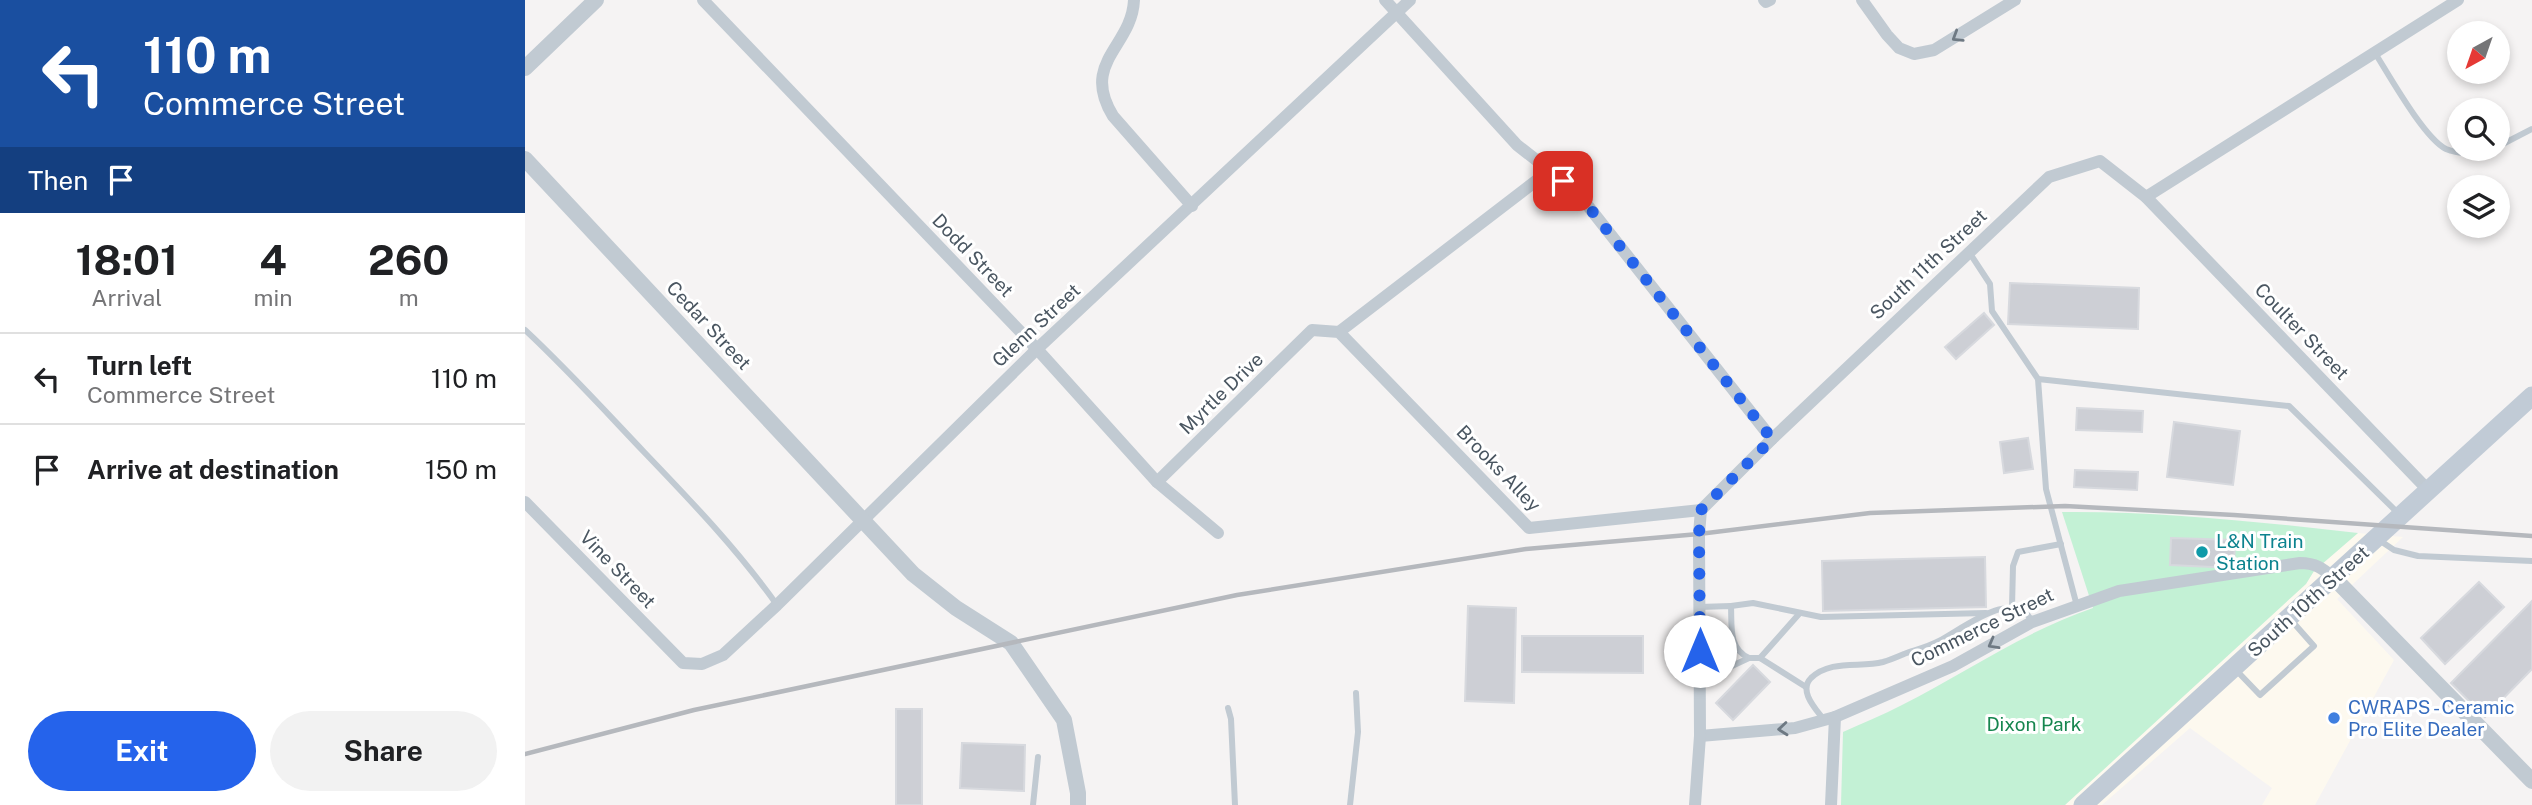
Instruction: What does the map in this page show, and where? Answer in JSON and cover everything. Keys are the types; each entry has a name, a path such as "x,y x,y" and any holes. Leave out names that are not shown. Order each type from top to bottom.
{"main road":[{"name":"South 10th Street","path":"2084,805 2430,492 2532,396"}],"street":[{"path":"525,68 596,0"},
{"name":"Dodd Street","path":"703,0 1037,349 1157,482 1218,533"},
{"path":"1134,0 1133,15 1107,61 1101,79 1105,102 1113,116 1192,206"},
{"path":"1385,0 1517,145 1577,192 1772,439"},
{"name":"Glenn Street","path":"683,663 702,663 723,654 777,605 1037,349 1410,0"},
{"path":"1862,0 1899,48 1914,54 1934,50 2015,0"},
{"path":"2146,197 2458,0"},
{"name":"Cedar Street","path":"525,159 913,574 956,608 1011,643 1064,720 1078,805"},
{"name":"South 11th Street","path":"1701,510 1772,439 2049,177 2100,160 2146,197"},
{"path":"1339,332 1549,170"},
{"name":"Coulter Street","path":"2146,197 2430,492"},
{"name":"Myrtle Drive","path":"1157,482 1311,330 1339,332"},
{"name":"Brooks Alley","path":"1339,332 1529,528 1701,510"},
{"name":"Vine Street","path":"525,502 683,663"},
{"path":"1695,805 1700,736 1701,510"},
{"name":"Commerce Street","path":"1700,736 1795,728 1829,719 1953,666 2032,622 2119,591 2312,563 2334,578 2532,781"},
{"path":"1829,719 1831,805"}],"lane":[{"path":"2375,52 2411,109 2431,135 2447,149"},
{"path":"2510,141 2532,129"},
{"path":"1969,252 1990,284 1992,311 2038,379 2046,489 2077,606"},
{"path":"525,330 565,368 704,516 777,605"},
{"path":"2038,379 2289,406 2401,516"},
{"path":"2377,539 2394,550 2418,556 2532,561"},
{"path":"2012,607 2013,566 2018,552 2061,544"},
{"path":"1699,607 1753,603 1821,617 1988,613 2012,607 2023,610 2032,622"},
{"path":"1731,606 1733,640 1739,654 1760,658 1806,687"},
{"path":"1829,719 1806,694 1811,678 1830,666 1882,663 1937,642 1988,613"},
{"path":"1760,658 1799,614"},
{"path":"2234,668 2260,695 2314,646 2290,618"},
{"path":"1700,673 1717,673 1749,658"},
{"path":"1350,805 1357,732 1356,693"},
{"path":"1228,708 1231,719 1235,805"},
{"path":"1033,805 1038,757"}],"shaded area":[{"path":"2358,533 2403,537 2337,599 2394,660 2315,805 2262,805 2272,788 2190,728 2102,805 2065,805 2306,584 2314,571"}],"green space":[{"name":"Dixon Park","path":"2062,512 2173,515 2358,533 2065,805 1841,805 1843,732 1926,693 2043,628 2093,608"}],"building":[{"path":"2010,283 2139,288 2138,329 2008,324"},
{"path":"1984,313 1994,325 1956,359 1945,347"},
{"path":"2077,408 2143,411 2142,432 2076,430"},
{"path":"2174,422 2240,431 2233,485 2167,477"},
{"path":"2028,438 2033,469 2004,473 2000,442"},
{"path":"2075,470 2138,472 2137,490 2074,487"},
{"name":"L&N Train Station","path":"2171,538 2235,540 2234,568 2170,565"},
{"path":"1985,557 1986,607 1823,611 1822,561"},
{"path":"2479,582 2504,607 2445,664 2421,638"},
{"path":"2532,601 2532,669 2485,717 2451,683"},
{"path":"1468,606 1516,608 1514,703 1465,701"},
{"path":"1522,636 1643,636 1643,673 1522,672"},
{"path":"1753,665 1770,682 1733,720 1716,703"},
{"path":"896,709 922,709 922,805 896,805"},
{"path":"962,743 1025,745 1024,791 960,788"}],"railway":[{"path":"525,754 694,710 1237,595 1526,549 1699,534 1870,513 2065,506 2532,536"}],"place":[{"name":"L&N Train Station","path":"2202,552"},
{"name":"CWRAPS - Ceramic Pro Elite Dealer","path":"2334,718"}],"route":[{"path":"1563,181 1577,192 1772,439 1701,510 1700,651"}]}
